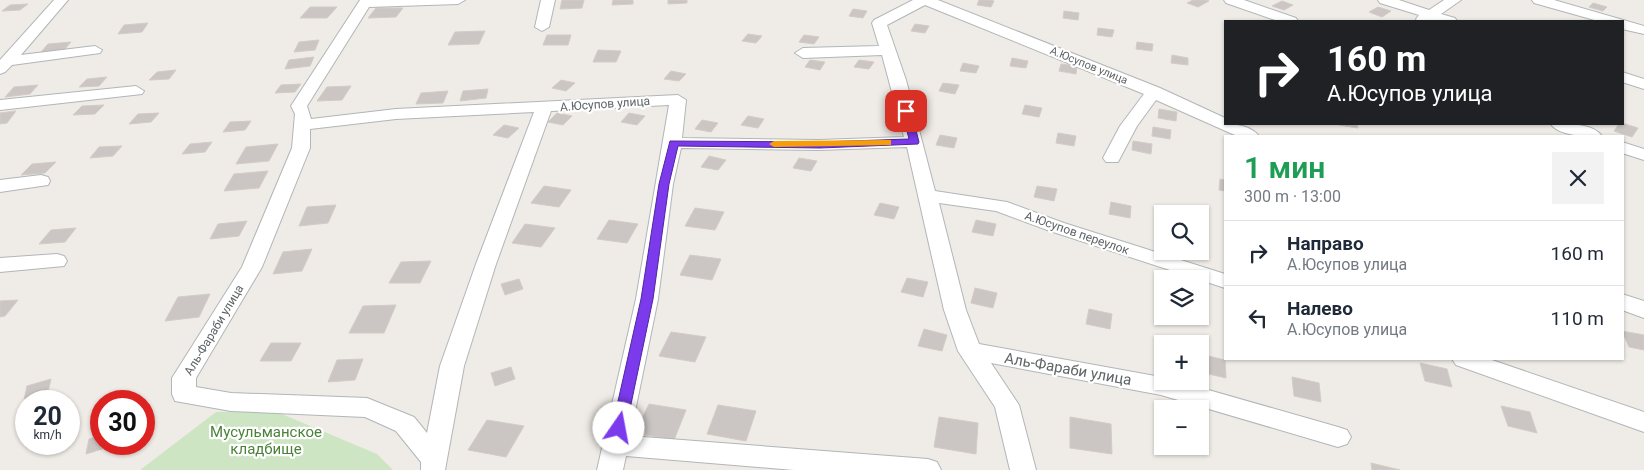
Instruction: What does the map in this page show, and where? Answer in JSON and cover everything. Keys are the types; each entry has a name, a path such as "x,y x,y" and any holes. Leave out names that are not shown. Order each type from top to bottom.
{"street":[{"path":"4,65 61,0"},
{"path":"302,125 303,114 299,106 366,1 458,0"},
{"path":"542,27 548,0"},
{"name":"А.Юсупов улица","path":"955,310 914,142 880,23 925,0 1154,91 1224,122"},
{"path":"1231,0 1288,20"},
{"path":"1385,0 1424,18 1441,20"},
{"path":"1424,18 1454,0"},
{"path":"1539,0 1609,20"},
{"path":"1624,25 1644,30"},
{"path":"4,65 95,50"},
{"path":"803,52 889,50"},
{"path":"1624,78 1644,84"},
{"path":"0,105 136,91"},
{"path":"1112,158 1129,126 1154,91"},
{"name":"А.Юсупов улица","path":"302,125 396,114 678,100 673,143"},
{"name":"Аль-Фараби улица","path":"434,466 452,366 486,264 544,108"},
{"name":"Аль-Фараби улица","path":"302,125 301,148 252,267 184,378 184,394 230,402 367,408 405,424 434,466"},
{"name":"А.Юсупов улица","path":"1230,125 1248,135"},
{"path":"1563,125 1590,135"},
{"path":"610,470 647,299 664,184 673,143 820,145 914,142"},
{"path":"1624,148 1644,155"},
{"path":"0,186 40,181"},
{"name":"А.Юсупов переулок","path":"927,196 1000,206 1057,227 1224,281"},
{"path":"0,265 57,261"},
{"path":"1624,302 1644,310"},
{"name":"Аль-Фараби улица","path":"955,310 970,351 1007,405 1023,470"},
{"name":"Аль-Фараби улица","path":"970,351 1161,386 1338,437"},
{"path":"1467,360 1644,422"},
{"path":"616,445 928,470"}],"green space":[{"name":"Мусульманское кладбище","path":"216,412 277,412 377,454 393,470 140,470"}],"building":[{"path":"562,0 584,0 582,8 560,9"},
{"path":"613,0 633,0 633,4 612,5"},
{"path":"668,0 687,0 687,3 668,4"},
{"path":"979,0 994,1 991,7 977,5"},
{"path":"1193,0 1209,1 1198,7 1187,3"},
{"path":"1282,1 1293,5 1284,10 1272,6"},
{"path":"1593,3 1607,7 1603,11 1589,7"},
{"path":"28,4 20,10 2,11 10,5"},
{"path":"310,7 337,7 327,18 300,18"},
{"path":"1378,7 1391,11 1382,17 1369,12"},
{"path":"376,8 403,8 396,17 368,18"},
{"path":"853,9 867,11 863,18 849,16"},
{"path":"1064,11 1079,13 1078,20 1063,18"},
{"path":"148,23 142,32 118,34 124,25"},
{"path":"915,24 929,26 925,33 911,31"},
{"path":"1098,28 1114,30 1112,37 1097,35"},
{"path":"485,31 479,44 448,45 455,32"},
{"path":"748,34 762,36 756,43 742,41"},
{"path":"547,35 571,35 568,45 543,45"},
{"path":"804,35 819,37 814,44 799,42"},
{"path":"319,40 315,50 294,52 299,42"},
{"path":"71,42 64,50 41,52 48,44"},
{"path":"1137,42 1153,44 1152,51 1136,49"},
{"path":"598,50 621,51 616,62 593,62"},
{"path":"1172,55 1188,58 1188,65 1171,63"},
{"path":"314,57 310,66 285,69 289,60"},
{"path":"1012,58 1028,61 1026,68 1010,66"},
{"path":"810,60 825,62 820,70 805,67"},
{"path":"859,60 874,62 869,69 854,67"},
{"path":"963,63 979,66 976,73 960,71"},
{"path":"1061,64 1077,66 1076,74 1059,71"},
{"path":"176,70 169,79 149,80 157,72"},
{"path":"671,71 686,74 679,81 664,79"},
{"path":"107,77 99,86 79,87 87,79"},
{"path":"561,80 575,83 566,91 552,88"},
{"path":"943,83 959,85 955,94 939,91"},
{"path":"301,84 295,92 275,93 281,85"},
{"path":"38,85 30,94 5,97 14,87"},
{"path":"351,86 342,100 317,101 327,87"},
{"path":"488,89 486,98 460,101 463,91"},
{"path":"448,91 443,103 416,104 421,93"},
{"path":"104,105 95,114 73,115 82,106"},
{"path":"1025,105 1042,108 1039,117 1022,114"},
{"path":"1159,109 1177,112 1176,121 1158,118"},
{"path":"16,111 7,123 0,124 0,113"},
{"path":"159,113 151,122 129,124 138,114"},
{"path":"557,113 572,116 563,125 548,122"},
{"path":"629,113 645,116 637,125 621,122"},
{"path":"748,116 764,119 758,128 741,125"},
{"path":"702,120 718,123 711,132 695,129"},
{"path":"251,121 245,130 223,132 230,122"},
{"path":"1624,124 1638,128 1632,137 1614,131 1618,125"},
{"path":"504,125 519,128 508,138 493,135"},
{"path":"1339,125 1357,125 1358,128"},
{"path":"1153,127 1171,130 1170,139 1152,136"},
{"path":"1058,133 1076,136 1074,146 1056,143"},
{"path":"940,135 957,138 954,148 936,145"},
{"path":"1133,141 1152,144 1151,154 1132,150"},
{"path":"212,142 205,152 182,154 190,144"},
{"path":"278,144 269,161 236,164 246,147"},
{"path":"122,146 113,156 90,158 99,147"},
{"path":"709,156 726,160 718,170 701,167"},
{"path":"799,158 817,161 811,171 793,168"},
{"path":"56,162 45,173 21,175 32,164"},
{"path":"268,171 259,188 224,191 234,174"},
{"path":"1220,179 1224,180 1224,191 1219,190"},
{"path":"544,186 571,190 559,207 531,203"},
{"path":"1037,186 1057,189 1054,201 1034,197"},
{"path":"1111,202 1131,206 1130,218 1109,214"},
{"path":"880,203 899,207 894,219 874,215"},
{"path":"336,205 328,223 299,226 307,207"},
{"path":"695,208 724,212 715,230 685,226"},
{"path":"609,220 638,224 627,243 597,239"},
{"path":"976,220 996,224 993,236 972,232"},
{"path":"247,221 239,236 210,239 218,224"},
{"path":"525,224 555,228 541,247 512,243"},
{"path":"76,228 65,242 39,244 51,230"},
{"path":"312,249 302,271 273,274 283,252"},
{"path":"690,255 721,259 712,280 680,275"},
{"path":"431,261 420,283 389,283 401,262"},
{"path":"907,278 928,282 923,297 901,292"},
{"path":"519,279 523,289 505,295 501,284"},
{"path":"975,288 997,293 993,308 971,303"},
{"path":"210,294 199,317 165,321 178,297"},
{"path":"18,300 5,316 0,317 0,301"},
{"path":"396,305 384,333 349,333 363,306"},
{"path":"1089,309 1112,314 1110,329 1086,324"},
{"path":"924,329 947,335 942,351 918,346"},
{"path":"1624,331 1644,335 1644,350 1629,347"},
{"path":"671,332 706,337 695,362 659,356"},
{"path":"271,343 301,343 291,361 260,361"},
{"path":"1209,356 1225,360 1226,378 1209,374"},
{"path":"363,359 355,380 328,382 337,360"},
{"path":"1420,363 1447,369 1452,387 1425,381"},
{"path":"511,367 515,379 495,386 491,373"},
{"path":"1292,377 1319,383 1321,402 1294,396"},
{"path":"51,379 48,390 26,390 27,386"},
{"path":"649,404 686,410 674,440 635,433"},
{"path":"718,405 756,411 746,441 707,434"},
{"path":"1501,406 1530,412 1537,433 1508,426"},
{"path":"939,417 978,423 976,454 934,447"},
{"path":"1070,417 1111,424 1112,454 1070,448"},
{"path":"487,420 524,426 506,457 468,450"},
{"path":"89,439 90,453 86,454"},
{"path":"1371,463 1400,470 1372,470"}],"slow traffic":[{"path":"774,144 887,143"}],"route":[{"path":"619,428 647,299 658,236 664,184 673,143 820,145 914,142 906,111"}]}
